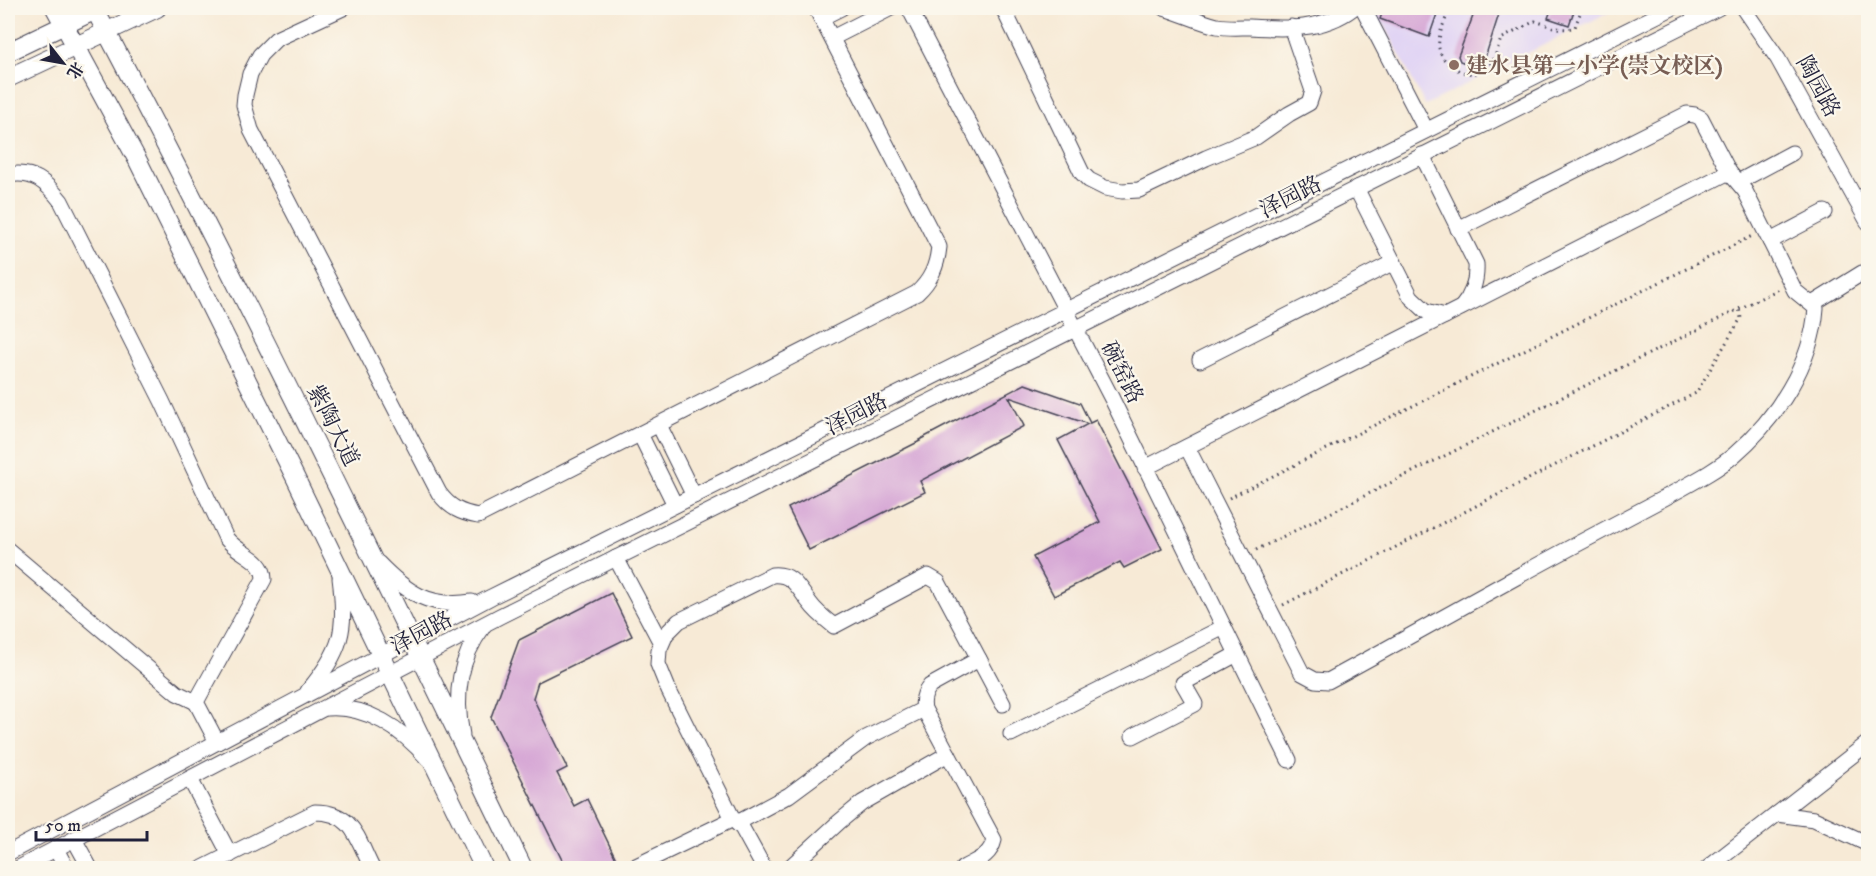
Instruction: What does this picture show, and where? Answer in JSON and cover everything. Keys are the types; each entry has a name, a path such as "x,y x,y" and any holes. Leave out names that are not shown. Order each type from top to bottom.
{"main road":[{"path":"55,8 138,161 484,868"},
{"path":"8,52 96,8"},
{"name":"紫陶大道","path":"96,8 106,32 185,183 371,555 523,868"},
{"path":"8,78 157,8"}],"street":[{"path":"343,8 276,39 260,55 250,74 244,105 251,130 439,493 450,506 458,511 478,516 917,293 925,286 935,267 939,247 818,13 841,8"},
{"path":"832,38 891,8"},
{"name":"碗窑路","path":"909,8 1066,310 1289,760"},
{"path":"1003,8 1082,173 1097,185 1113,191 1139,190 1256,137 1289,114 1310,103 1313,91 1291,27"},
{"path":"1164,8 1217,26 1291,27 1325,23 1353,8"},
{"path":"1363,8 1426,130"},
{"name":"泽园路","path":"8,853 484,600 1672,8"},
{"name":"泽园路","path":"19,868 485,624 1718,8"},
{"name":"陶园路","path":"1743,8 1778,59 1869,222"},
{"path":"1187,447 1302,673 1315,680 1328,681 1714,471 1752,438 1787,394 1802,364 1815,329 1816,308 1795,291 1745,191 1733,177 1701,118 1695,115 1687,114 1458,229"},
{"path":"1145,468 1462,307 1733,177 1792,153"},
{"path":"1422,155 1476,264 1477,274 1472,292 1462,307"},
{"path":"8,175 24,174 34,177 50,187 61,201 162,400 226,538 236,548 260,564 264,571 264,579 196,702"},
{"path":"1356,188 1411,297 1426,311 1445,316"},
{"path":"1767,235 1825,212"},
{"path":"1200,360 1394,262"},
{"path":"1812,304 1862,273"},
{"path":"659,424 694,496"},
{"path":"640,434 675,505"},
{"path":"8,550 177,693 196,702 217,742"},
{"path":"371,555 394,580 425,600 448,605 484,600"},
{"path":"616,558 661,643"},
{"path":"303,696 324,672 339,642 344,616 339,569"},
{"path":"764,868 742,828 735,821 669,691 658,664 661,643 666,634 679,621 772,575 779,574 791,579 818,614 834,626 928,576 938,582 1003,704"},
{"path":"468,755 459,720 458,692 466,657 485,624"},
{"path":"1011,734 1224,627"},
{"path":"1133,736 1194,704 1183,683 1237,654"},
{"path":"963,868 987,855 994,840 924,710 923,699 930,686 979,659"},
{"path":"324,708 336,707 358,711 381,720 408,739 435,768"},
{"path":"632,868 789,795 866,738 924,710"},
{"path":"1707,868 1869,743"},
{"path":"789,868 862,803 948,754"},
{"path":"190,779 230,855"},
{"path":"203,868 315,812 328,812 340,816 350,825 372,868"},
{"path":"1777,814 1814,819 1869,844"},
{"path":"74,839 90,868"},
{"path":"56,849 66,868"}],"path":[{"path":"1451,8 1438,41 1440,53 1456,69 1474,74 1489,67 1494,60 1501,39 1535,21 1563,30 1575,27 1582,8"},
{"path":"1216,504 1767,235"},
{"path":"1243,557 1791,283"},
{"path":"1270,611 1696,393 1741,318 1739,308"}],"shaded area":[{"name":"建水县第一小学(崇文校区)","path":"1380,8 1617,8 1425,105 1385,26 1375,21"}],"building":[{"path":"1384,8 1439,8 1429,37 1380,19"},
{"path":"1476,8 1501,8 1483,64 1475,67 1460,61 1458,56"},
{"path":"1552,8 1575,8 1569,25 1548,18"},
{"path":"1025,384 1080,403 1090,423 1096,420 1162,549 1124,568 1120,562 1054,596 1033,557 1100,522 1058,440 1088,424 1009,397 1024,426 920,481 925,492 809,550 788,508 920,441"},
{"path":"611,593 632,636 538,682 533,698 567,768 557,773 574,806 587,799 618,863 607,868 566,868 491,717 519,640"}],"place":[{"name":"建水县第一小学(崇文校区)","path":"1454,65"}]}
